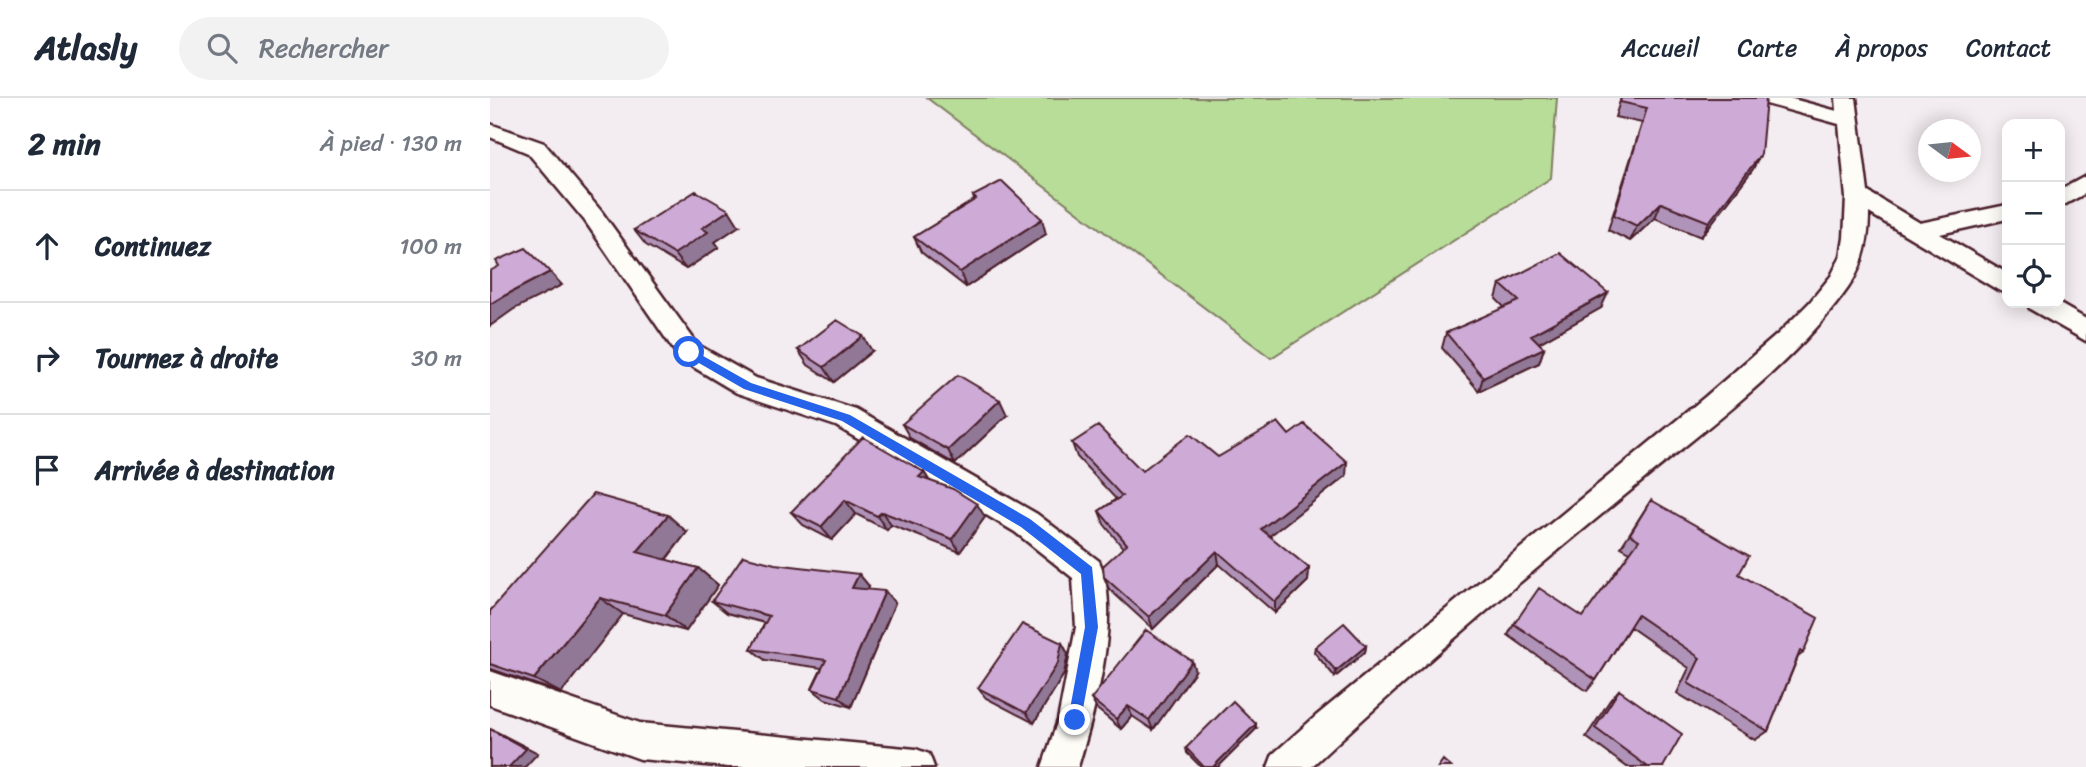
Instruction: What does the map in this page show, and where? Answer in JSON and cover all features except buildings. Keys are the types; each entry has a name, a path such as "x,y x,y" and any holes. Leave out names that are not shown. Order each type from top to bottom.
{"street":[{"path":"1286,767 1539,549 1753,371 1818,308 1838,283 1853,257 1855,162 1848,109 1766,98"},
{"path":"490,130 536,148 593,216 689,352 747,386 846,418 1026,523 1088,571 1092,627 1075,720 1060,767"},
{"path":"2065,197 2086,183"},
{"path":"1856,195 2002,281"},
{"path":"1917,231 2002,213"},
{"path":"2047,308 2086,331"},
{"path":"490,688 640,740 916,767"}],"green space":[{"path":"927,98 1557,98 1551,178 1271,358"}],"route":[{"path":"689,352 747,386 846,418 924,461 1026,523 1088,571 1092,627 1075,720"}]}
